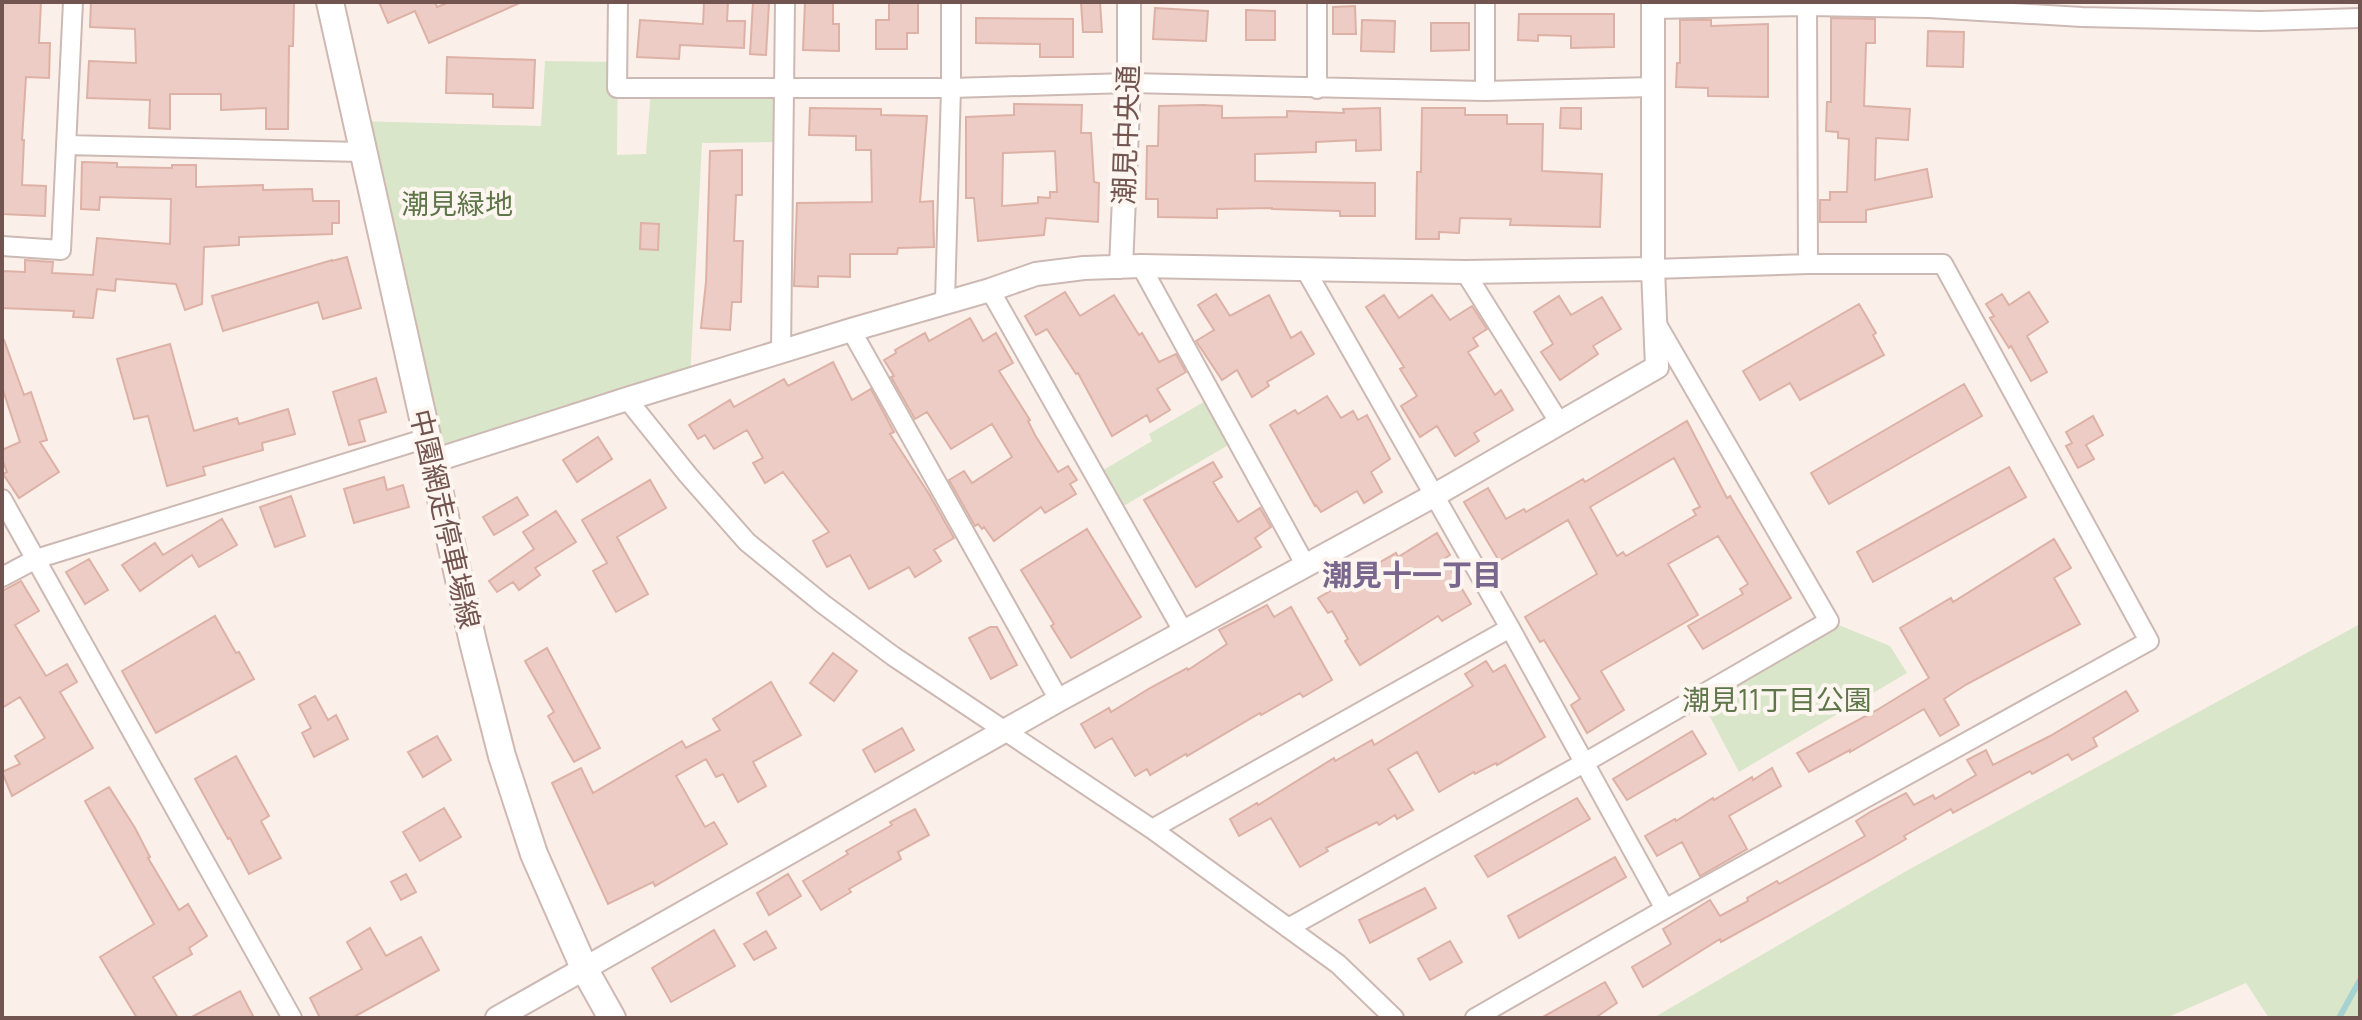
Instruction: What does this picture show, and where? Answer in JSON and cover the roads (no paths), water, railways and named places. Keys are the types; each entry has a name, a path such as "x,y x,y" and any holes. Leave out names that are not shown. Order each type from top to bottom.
{"main road":[{"name":"中園網走停車場線","path":"330,2 473,642 502,756 534,854 585,970 612,1018"}],"street":[{"path":"2,246 61,250 73,2"},
{"path":"618,2 617,88 951,88 1129,83 1485,91 1654,87"},
{"path":"781,352 785,2"},
{"path":"945,302 951,2"},
{"name":"潮見中央通","path":"1129,2 1131,267"},
{"path":"1317,2 1317,89"},
{"path":"1485,2 1485,91"},
{"path":"497,1018 1059,700 1435,495 1657,367 1653,269 1653,5 1782,4 2231,20 2360,18"},
{"path":"1807,6 1808,264"},
{"path":"66,145 362,152"},
{"path":"2,577 36,559 430,449 627,399 1036,274 1084,268 1131,267 1465,272 1943,264 2149,641 1475,1018"},
{"path":"1131,267 1306,566"},
{"path":"1305,269 1510,628 1665,909"},
{"path":"1465,272 1559,422"},
{"path":"990,290 1183,631"},
{"path":"1288,928 1584,763 1829,621 1655,321"},
{"path":"851,330 1059,700"},
{"path":"627,399 747,542 834,613 893,656 1152,829 1338,964 1394,1018"},
{"path":"2,499 292,1018"},
{"path":"1152,829 1510,628"}],"waterway":[{"path":"2339,1018 2360,980"}],"district":[{"name":"潮見十一丁目","path":"1412,576"}],"park label":[{"name":"潮見緑地","path":"457,204"},
{"name":"潮見11丁目公園","path":"1777,700"}]}
